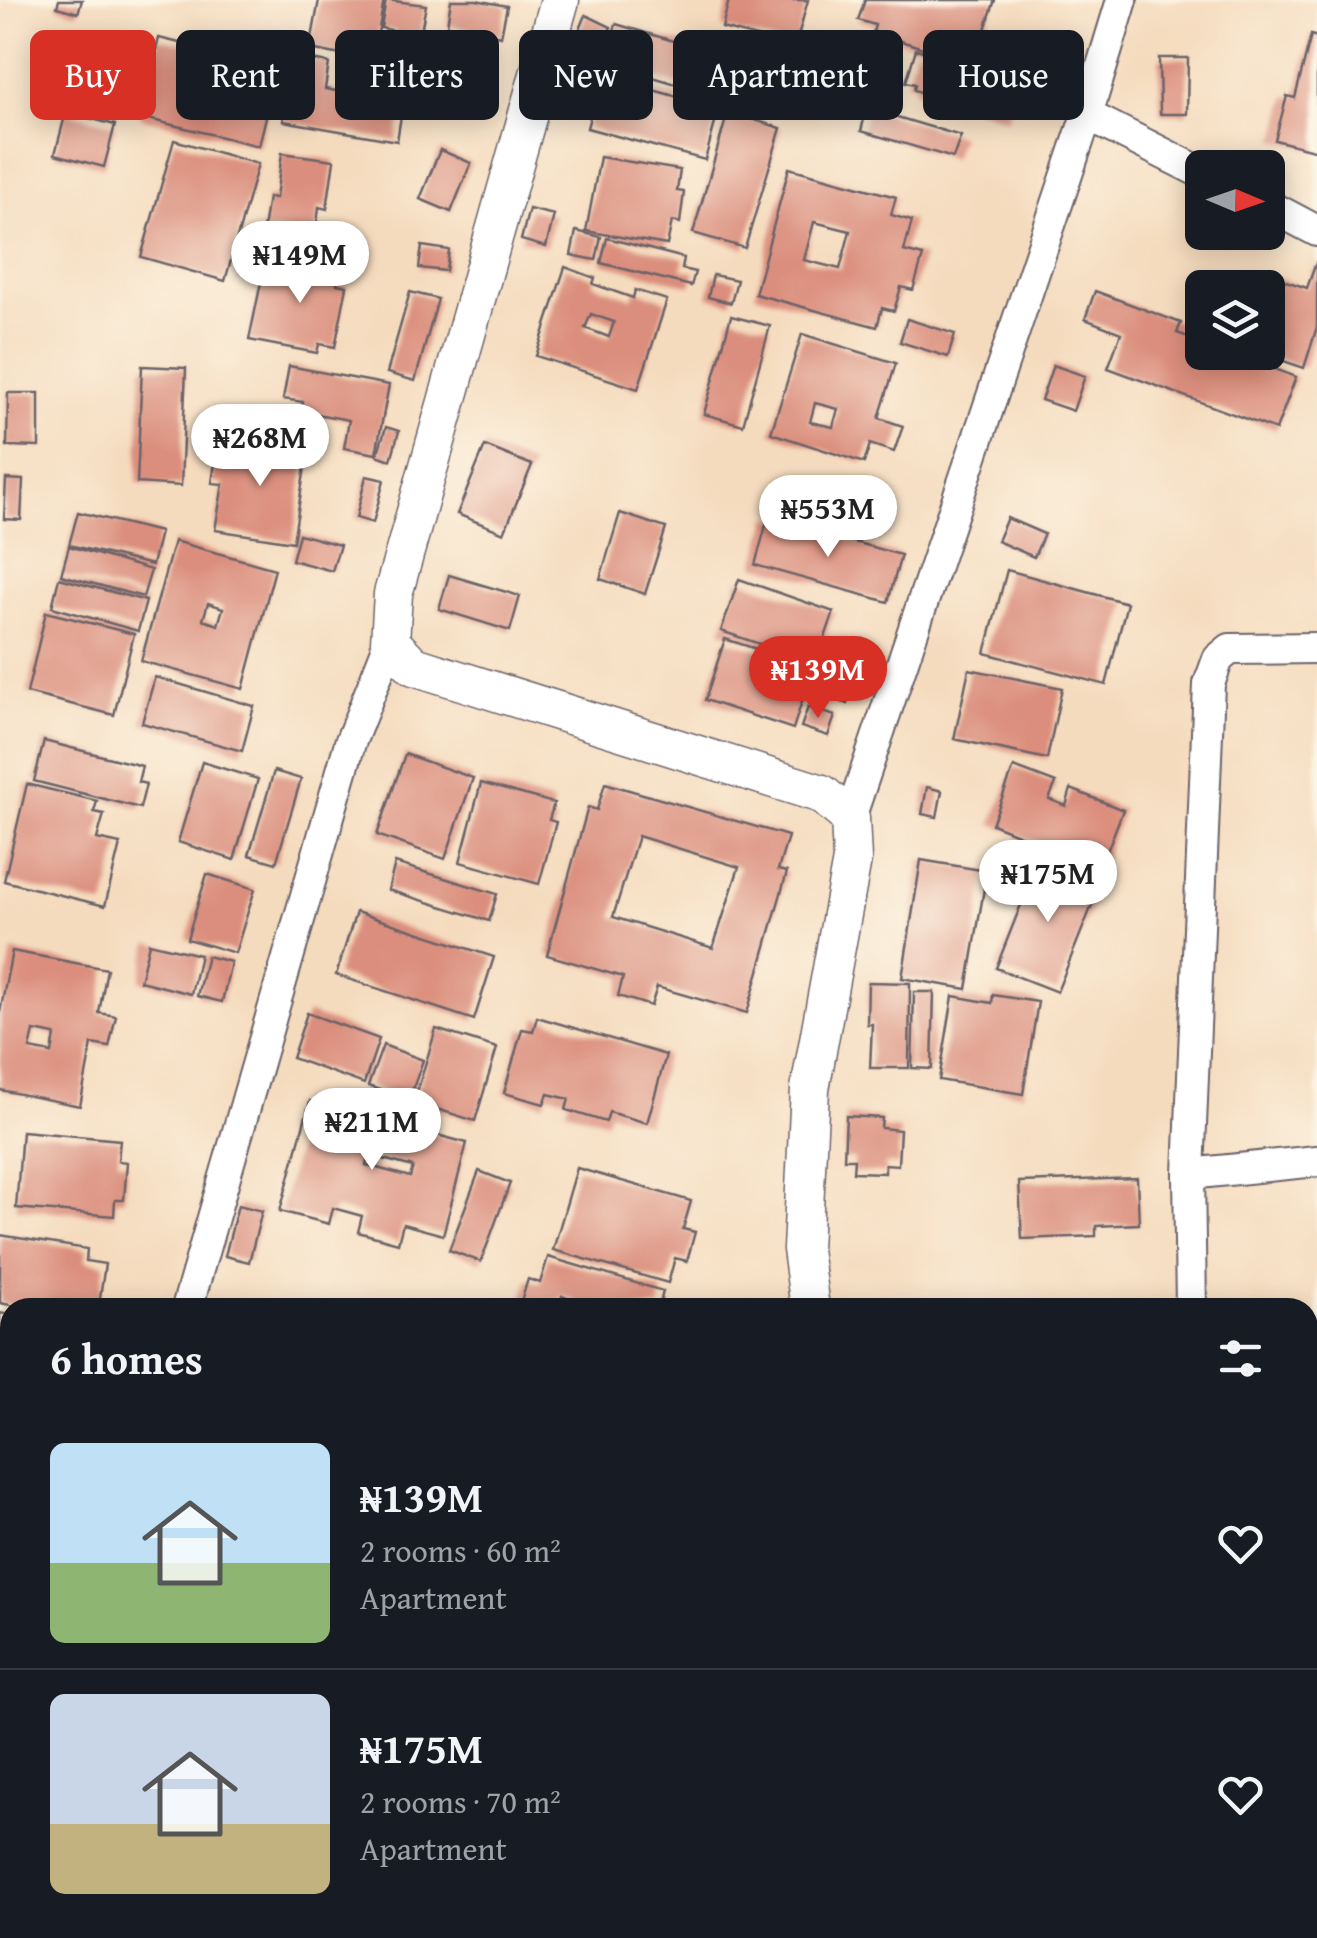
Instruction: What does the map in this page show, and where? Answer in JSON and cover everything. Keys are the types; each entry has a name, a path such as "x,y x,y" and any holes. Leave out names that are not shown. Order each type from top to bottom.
{"street":[{"path":"190,1298 350,743 390,642 393,594 560,0"},
{"path":"809,1298 802,1248 810,1089 852,860 850,818 1087,115 1122,0"},
{"path":"1087,115 1185,164"},
{"path":"1285,214 1317,230"},
{"path":"390,642 414,666 822,794 850,818"},
{"path":"1191,1298 1189,1174 1209,684 1218,658 1230,649 1317,648"},
{"path":"1189,1174 1317,1161"}],"building":[{"path":"59,0 82,0 78,13 57,7"},
{"path":"319,0 384,0 379,30 335,30 335,54 315,50 313,30"},
{"path":"386,0 426,5 421,30 381,28"},
{"path":"451,0 507,6 501,36 499,30 447,25"},
{"path":"729,0 808,0 800,30 722,28"},
{"path":"865,0 995,0 985,30 923,30 923,48 903,42 903,30 874,30 875,25 858,20"},
{"path":"586,15 611,27 610,30 580,30"},
{"path":"616,24 636,30 614,30"},
{"path":"653,35 673,41 673,83 653,77"},
{"path":"1311,35 1317,37 1317,151 1275,140 1287,96 1295,98"},
{"path":"159,38 176,42 176,120 265,120 259,146 152,120 156,120"},
{"path":"916,49 923,51 923,93 914,90 915,84 906,82"},
{"path":"1159,58 1188,58 1187,114 1160,114"},
{"path":"315,61 329,63 325,89 335,91 335,120 400,120 397,141 283,121 315,120"},
{"path":"653,90 673,96 673,120 716,120 705,160 587,128 589,120 653,120"},
{"path":"903,119 961,136 953,158 861,131 864,120"},
{"path":"64,120 96,120 115,125 104,167 55,154"},
{"path":"726,120 754,120 781,128 745,248 693,233"},
{"path":"174,140 258,164 225,281 141,257"},
{"path":"440,150 471,163 451,212 420,199"},
{"path":"282,153 334,160 327,209 319,207 316,232 263,230 268,197 276,198"},
{"path":"600,157 680,170 677,191 684,192 680,223 672,221 667,245 586,231"},
{"path":"789,168 896,197 891,215 912,221 904,251 923,256 913,290 901,287 894,311 882,308 877,327 755,294","holes":["814,222 850,231 840,269 804,260"]},
{"path":"529,209 554,215 546,247 521,240"},
{"path":"576,231 601,237 596,260 571,255"},
{"path":"607,238 684,258 682,269 695,272 691,286 601,263"},
{"path":"422,246 449,250 446,271 419,268"},
{"path":"313,253 342,259 337,284 347,286 335,347 319,344 317,353 249,340 265,263 310,272"},
{"path":"1317,260 1317,327 1304,368 1285,362 1285,281 1307,288"},
{"path":"565,267 595,278 593,284 633,298 635,290 667,300 638,389 536,356","holes":["591,314 614,322 609,337 585,328"]},
{"path":"713,275 737,280 731,303 708,297"},
{"path":"1095,291 1181,323 1177,333 1185,336 1185,370 1278,370 1296,377 1276,430 1108,368 1121,333 1085,319"},
{"path":"410,292 438,299 415,381 387,373"},
{"path":"731,316 770,326 743,425 704,414"},
{"path":"907,319 955,334 948,357 900,342"},
{"path":"802,334 896,363 879,418 903,426 894,452 870,444 864,463 771,433","holes":["815,403 838,409 833,427 810,422"]},
{"path":"1053,365 1085,376 1073,411 1041,400"},
{"path":"142,366 186,368 181,486 137,483"},
{"path":"289,366 389,385 376,454 344,448 349,420 301,411 303,402 283,399"},
{"path":"8,393 39,393 39,447 7,446"},
{"path":"386,427 399,431 391,460 377,455"},
{"path":"265,441 308,448 293,542 215,530 223,484 212,483 218,443 264,450"},
{"path":"485,446 532,465 504,533 457,514"},
{"path":"366,476 384,480 373,523 356,518"},
{"path":"6,479 23,480 21,520 4,519"},
{"path":"78,512 160,532 152,565 69,545"},
{"path":"620,513 666,528 645,594 600,579"},
{"path":"768,518 901,555 888,602 755,565"},
{"path":"1007,518 1044,534 1034,557 997,541"},
{"path":"299,534 340,545 332,571 292,560"},
{"path":"174,541 275,569 243,689 141,661","holes":["208,603 223,608 218,625 203,620"]},
{"path":"69,546 151,570 143,597 61,575"},
{"path":"1007,570 1127,603 1106,685 985,653"},
{"path":"449,575 520,596 510,631 439,609"},
{"path":"59,578 146,601 138,631 52,607"},
{"path":"739,579 834,612 816,663 721,631"},
{"path":"46,612 134,634 114,715 27,693"},
{"path":"725,639 813,667 793,729 705,700"},
{"path":"840,643 862,650 855,672 833,664"},
{"path":"824,666 857,680 847,704 814,691"},
{"path":"969,669 1062,688 1047,759 954,739"},
{"path":"155,677 254,706 242,751 142,723"},
{"path":"808,707 835,716 828,736 801,727"},
{"path":"44,741 142,766 138,782 146,784 140,808 34,781"},
{"path":"405,754 473,778 445,859 377,835"},
{"path":"202,762 258,779 234,860 178,842"},
{"path":"1014,767 1056,783 1049,799 1066,806 1071,789 1123,810 1101,867 992,824"},
{"path":"274,771 301,779 276,863 249,855"},
{"path":"481,783 554,803 549,820 556,822 539,884 460,862"},
{"path":"605,783 788,836 778,870 787,872 747,1013 657,987 651,1006 618,996 623,977 547,955 588,807 597,810","holes":["638,836 739,867 713,948 613,917"]},
{"path":"27,784 97,801 94,812 104,814 97,839 120,844 105,906 4,881"},
{"path":"927,787 942,791 937,817 922,814"},
{"path":"1039,859 1101,883 1057,992 996,968"},
{"path":"921,860 987,871 967,989 902,978"},
{"path":"395,863 497,894 489,921 388,890"},
{"path":"207,874 255,889 235,953 187,939"},
{"path":"356,912 494,957 474,1020 336,975"},
{"path":"149,943 200,955 191,994 140,981"},
{"path":"12,951 107,969 99,1013 116,1016 109,1047 92,1044 80,1106 0,1090 0,1012","holes":["34,1031 55,1035 52,1053 30,1049"]},
{"path":"207,956 231,962 222,1002 197,996"},
{"path":"868,982 910,983 909,1068 870,1068 872,1024 867,1024"},
{"path":"914,992 934,992 932,1069 912,1068"},
{"path":"993,995 1038,1002 1023,1094 939,1080 953,996 992,1003"},
{"path":"307,1013 379,1039 364,1084 292,1058"},
{"path":"537,1017 666,1055 647,1123 609,1112 606,1122 566,1110 569,1099 548,1094 544,1104 504,1093 522,1029 533,1031"},
{"path":"436,1029 497,1048 475,1121 414,1102"},
{"path":"383,1045 423,1060 409,1100 368,1086"},
{"path":"310,1101 467,1143 443,1235 403,1224 398,1243 358,1232 362,1216 333,1208 329,1224 280,1211","holes":["368,1155 413,1167 410,1177 366,1165"]},
{"path":"846,1116 882,1118 881,1128 900,1130 898,1165 885,1164 885,1173 853,1172 854,1159 844,1159"},
{"path":"22,1131 120,1140 118,1161 127,1162 124,1200 115,1200 114,1216 16,1208"},
{"path":"577,1168 691,1201 683,1229 695,1232 687,1261 675,1258 668,1283 553,1250"},
{"path":"479,1171 510,1183 481,1262 449,1250"},
{"path":"1137,1178 1139,1224 1096,1226 1096,1236 1022,1239 1019,1182"},
{"path":"238,1205 262,1211 249,1262 225,1256"},
{"path":"0,1235 87,1249 86,1261 105,1264 100,1298 0,1298"},
{"path":"548,1257 663,1291 661,1298 522,1298 528,1279 540,1283"}]}
